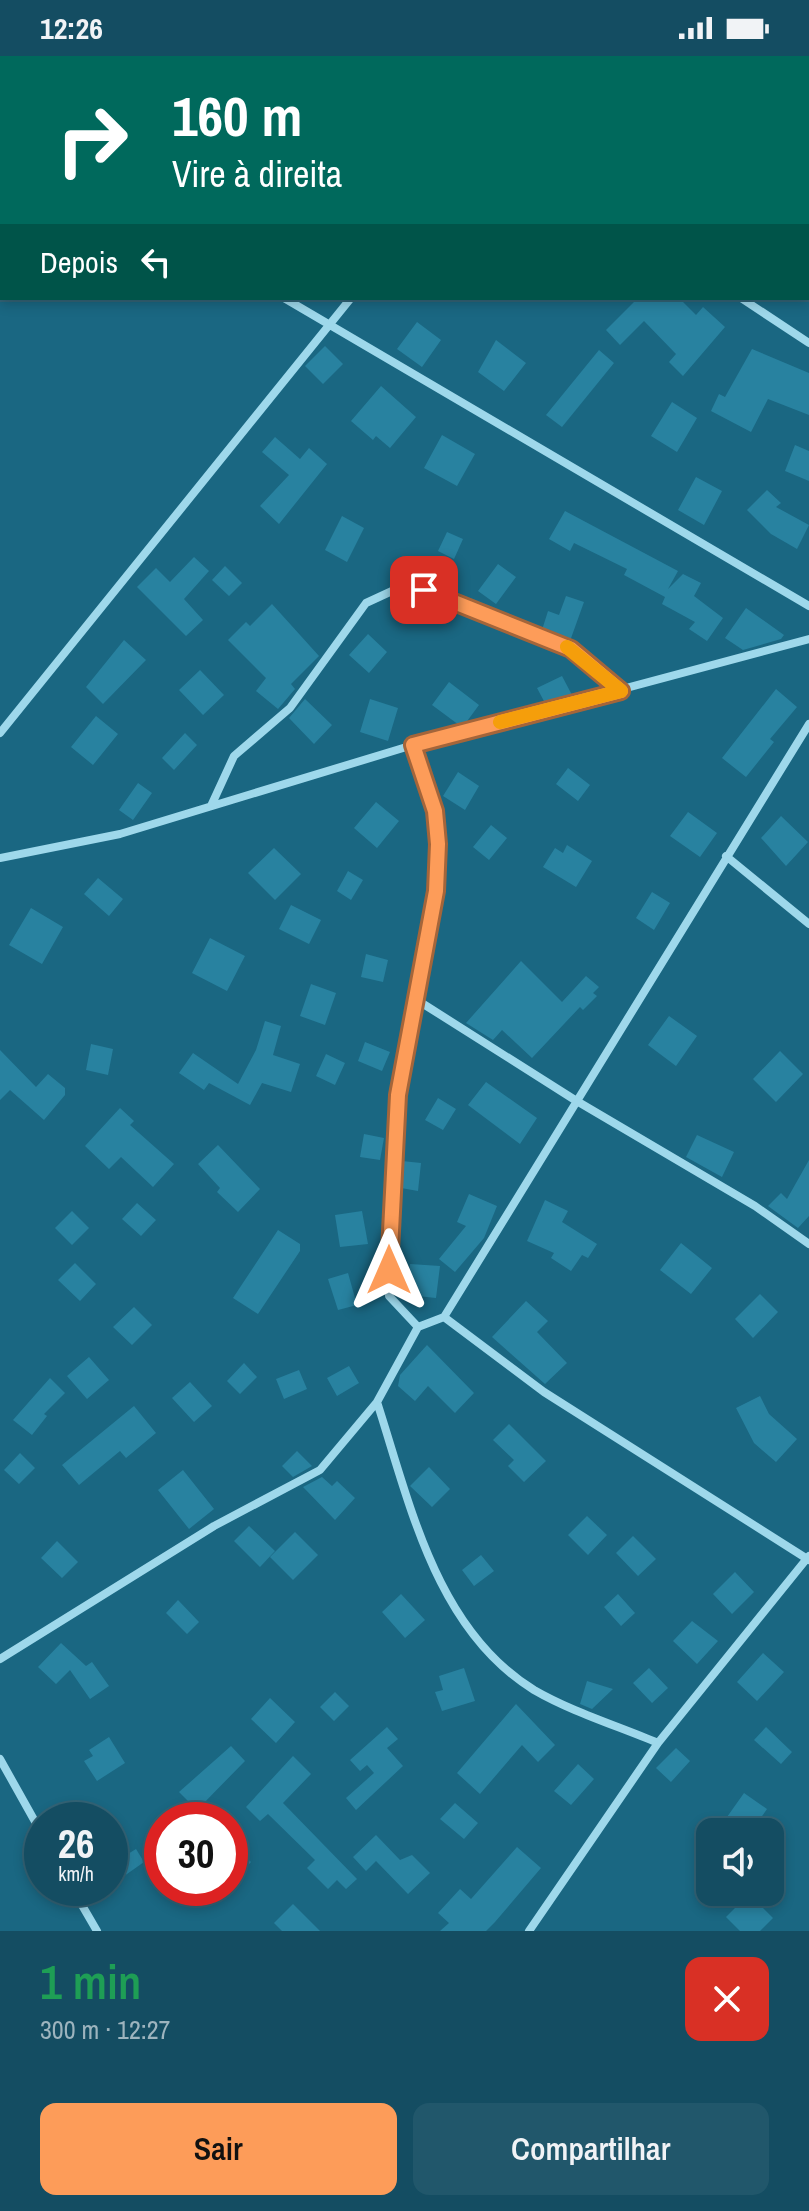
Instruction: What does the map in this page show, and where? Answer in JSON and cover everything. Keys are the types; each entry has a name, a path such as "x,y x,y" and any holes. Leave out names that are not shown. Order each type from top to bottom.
{"street":[{"path":"287,300 809,606"},
{"path":"0,733 349,300"},
{"path":"744,300 809,343"},
{"path":"211,806 234,756 290,708 366,603 392,591 424,590 571,649 621,691"},
{"path":"0,858 120,834 413,745 809,639"},
{"path":"0,1659 214,1526 320,1470 377,1402 418,1327 444,1317 809,724"},
{"path":"413,745 435,811 438,844 436,891 398,1095 390,1219 389,1296 418,1327"},
{"path":"726,856 809,924"},
{"path":"417,1000 575,1100 755,1206 809,1244"},
{"path":"444,1317 544,1392 808,1558 658,1743 529,1931"},
{"path":"377,1402 431,1563 464,1623 500,1665 536,1691 658,1743"},
{"path":"0,1759 24,1802"},
{"path":"82,1906 97,1931"}],"building":[{"path":"636,300 681,300 696,315 703,307 725,327 683,376 669,362 676,354 644,321 620,345 606,330"},
{"path":"417,322 441,340 422,367 397,349"},
{"path":"496,340 526,363 504,391 478,372"},
{"path":"325,346 343,364 323,384 305,366"},
{"path":"752,349 809,373 809,415 768,399 751,432 711,411 719,394 725,397"},
{"path":"599,350 614,363 562,427 546,415"},
{"path":"381,386 416,417 390,448 376,436 373,440 351,421"},
{"path":"672,402 697,418 677,452 651,436"},
{"path":"442,435 475,454 457,486 424,468"},
{"path":"275,437 300,459 309,448 327,464 279,524 260,506 289,475 262,452"},
{"path":"795,445 809,451 809,481 785,471"},
{"path":"696,477 722,491 704,525 678,510"},
{"path":"767,490 781,503 776,507 809,525 797,549 771,534 747,510"},
{"path":"565,511 678,571 668,589 683,574 701,583 694,596 723,618 707,641 689,629 695,622 662,604 665,597 624,575 627,569 574,543 570,551 549,539"},
{"path":"342,516 364,528 347,562 325,550"},
{"path":"447,532 463,539 454,559 438,551"},
{"path":"194,557 209,571 184,599 203,620 186,636 137,587 156,568 170,582"},
{"path":"498,564 516,577 496,604 478,591"},
{"path":"225,566 242,583 229,596 212,580"},
{"path":"566,596 584,602 570,641 542,630 548,611 559,615"},
{"path":"272,604 319,656 291,684 295,689 278,709 256,691 266,678 228,640 246,622 250,626"},
{"path":"746,608 784,635 781,639 743,650 725,638"},
{"path":"368,634 387,652 369,673 349,655"},
{"path":"124,640 146,660 103,704 86,687"},
{"path":"200,670 224,695 203,715 179,690"},
{"path":"562,676 572,695 545,703 537,688"},
{"path":"449,682 479,705 465,724 459,725 432,705"},
{"path":"776,689 797,707 770,739 774,742 746,777 722,758"},
{"path":"305,699 332,725 314,744 289,718"},
{"path":"370,699 398,708 388,741 360,732"},
{"path":"96,716 118,734 93,765 71,747"},
{"path":"185,733 197,745 174,770 162,758"},
{"path":"568,768 590,785 578,801 556,784"},
{"path":"458,772 479,786 465,810 443,796"},
{"path":"138,783 152,793 133,820 119,810"},
{"path":"376,802 399,821 377,848 354,828"},
{"path":"688,812 717,833 700,857 670,836"},
{"path":"781,816 808,842 786,866 761,838"},
{"path":"491,825 507,838 489,860 473,847"},
{"path":"567,845 592,861 576,887 543,867 555,848 563,853"},
{"path":"274,848 301,874 275,900 248,873"},
{"path":"348,871 363,880 351,900 337,891"},
{"path":"98,878 123,899 109,916 84,894"},
{"path":"652,892 670,903 654,930 636,918"},
{"path":"291,905 321,920 309,944 279,929"},
{"path":"31,908 63,927 42,964 9,945"},
{"path":"210,938 245,956 227,991 192,973"},
{"path":"366,954 388,960 383,982 361,977"},
{"path":"521,961 562,1002 586,976 599,987 593,993 597,996 583,1010 580,1007 532,1058 502,1030 493,1040 466,1023"},
{"path":"311,984 336,993 325,1025 300,1016"},
{"path":"669,1016 697,1036 676,1066 648,1045"},
{"path":"265,1021 281,1026 273,1055 300,1064 291,1092 262,1083 250,1105 209,1083 204,1090 179,1073 193,1053 238,1084 256,1050"},
{"path":"365,1042 390,1052 382,1071 358,1061"},
{"path":"91,1044 113,1049 108,1075 86,1070"},
{"path":"0,1050 36,1087 48,1074 65,1088 65,1095 44,1120 10,1090 0,1100"},
{"path":"780,1051 803,1074 776,1102 753,1079"},
{"path":"326,1054 345,1063 335,1085 316,1076"},
{"path":"486,1082 537,1118 520,1144 468,1105"},
{"path":"438,1098 456,1109 443,1130 425,1120"},
{"path":"120,1108 134,1121 130,1125 174,1164 153,1187 121,1157 109,1169 85,1146"},
{"path":"364,1134 384,1138 380,1160 360,1157"},
{"path":"697,1135 734,1152 722,1177 686,1157"},
{"path":"218,1145 260,1189 238,1212 217,1192 220,1188 198,1164"},
{"path":"809,1160 809,1216 798,1228 768,1206 781,1193 787,1199"},
{"path":"402,1161 421,1163 418,1191 401,1188"},
{"path":"469,1194 497,1206 484,1238 455,1272 439,1259 466,1226 457,1222"},
{"path":"545,1200 568,1211 562,1222 597,1244 588,1258 582,1255 571,1271 551,1258 554,1253 527,1241"},
{"path":"137,1203 156,1220 141,1236 122,1219"},
{"path":"72,1211 89,1228 72,1245 55,1228"},
{"path":"362,1211 368,1244 340,1247 335,1215"},
{"path":"278,1230 300,1244 300,1251 258,1314 233,1298"},
{"path":"681,1243 712,1268 691,1294 660,1270"},
{"path":"75,1263 96,1284 80,1301 58,1280"},
{"path":"410,1264 440,1266 436,1298 407,1295"},
{"path":"348,1273 357,1305 338,1310 328,1279"},
{"path":"760,1294 778,1312 753,1338 735,1319"},
{"path":"526,1301 548,1321 537,1332 567,1363 545,1384 492,1337"},
{"path":"134,1307 152,1325 132,1345 113,1327"},
{"path":"427,1345 474,1393 455,1413 428,1386 415,1401 398,1386 400,1375"},
{"path":"89,1357 109,1380 87,1399 67,1376"},
{"path":"244,1363 257,1377 240,1394 227,1381"},
{"path":"349,1366 359,1383 337,1396 327,1378"},
{"path":"299,1370 307,1389 284,1399 276,1379"},
{"path":"50,1378 65,1393 44,1414 47,1416 32,1435 13,1420"},
{"path":"190,1382 212,1406 194,1422 172,1398"},
{"path":"760,1396 769,1414 797,1439 776,1462 754,1443 736,1408"},
{"path":"134,1406 156,1433 126,1458 120,1451 79,1485 62,1465"},
{"path":"509,1424 546,1461 524,1482 508,1466 514,1460 493,1440"},
{"path":"297,1451 312,1466 293,1477 282,1466"},
{"path":"20,1453 35,1468 19,1484 4,1470"},
{"path":"429,1467 450,1489 432,1507 410,1486"},
{"path":"183,1470 214,1509 189,1529 158,1490"},
{"path":"322,1477 332,1486 337,1481 355,1498 335,1520 303,1487"},
{"path":"587,1516 607,1535 588,1555 568,1535"},
{"path":"249,1526 275,1551 260,1567 234,1541"},
{"path":"295,1532 318,1555 293,1580 270,1557"},
{"path":"633,1536 656,1559 638,1576 616,1553"},
{"path":"57,1541 78,1562 62,1578 41,1558"},
{"path":"481,1555 494,1571 474,1586 462,1570"},
{"path":"735,1572 754,1592 732,1614 713,1594"},
{"path":"401,1594 425,1620 405,1638 382,1612"},
{"path":"618,1594 635,1613 621,1626 604,1607"},
{"path":"178,1600 199,1622 187,1634 166,1613"},
{"path":"692,1621 718,1641 697,1664 673,1641"},
{"path":"61,1643 86,1666 92,1662 109,1686 90,1699 70,1670 56,1684 38,1667"},
{"path":"763,1653 784,1672 757,1701 737,1682"},
{"path":"464,1668 475,1701 442,1711 435,1692 443,1690 439,1676"},
{"path":"649,1668 668,1688 652,1703 633,1683"},
{"path":"587,1681 613,1689 592,1709 580,1704"},
{"path":"335,1692 349,1706 334,1721 320,1707"},
{"path":"270,1698 295,1722 276,1743 251,1719"},
{"path":"516,1704 555,1745 538,1762 522,1745 480,1794 457,1773"},
{"path":"387,1727 398,1739 387,1748 403,1766 356,1810 346,1798 374,1773 367,1765 360,1771 350,1760"},
{"path":"766,1727 792,1752 781,1764 754,1740"},
{"path":"109,1737 125,1763 97,1781 84,1761 93,1756 89,1750"},
{"path":"231,1746 245,1761 205,1802 189,1802 179,1792"},
{"path":"676,1748 690,1761 671,1782 656,1768"},
{"path":"293,1756 311,1774 283,1803 357,1879 346,1889 337,1880 328,1889 307,1868 315,1860 268,1814 260,1821 248,1809 248,1805"},
{"path":"578,1764 594,1779 571,1805 554,1791"},
{"path":"744,1793 767,1809 761,1818 727,1817"},
{"path":"455,1803 478,1823 464,1839 440,1819"},
{"path":"376,1835 400,1860 412,1855 430,1873 408,1894 376,1861 366,1871 353,1857"},
{"path":"517,1847 541,1868 495,1922 486,1931 440,1931 449,1923 438,1913 460,1889 471,1899"},
{"path":"136,1849 144,1862 128,1873 128,1854"},
{"path":"293,1904 320,1931 282,1931 274,1923"},
{"path":"737,1906 761,1906 773,1918 760,1931 740,1931 726,1917"}],"slow traffic":[{"path":"500,722 621,691 567,647"}],"route":[{"path":"389,1270 398,1095 436,891 438,844 435,811 413,745 621,691 571,649 424,590"}]}
